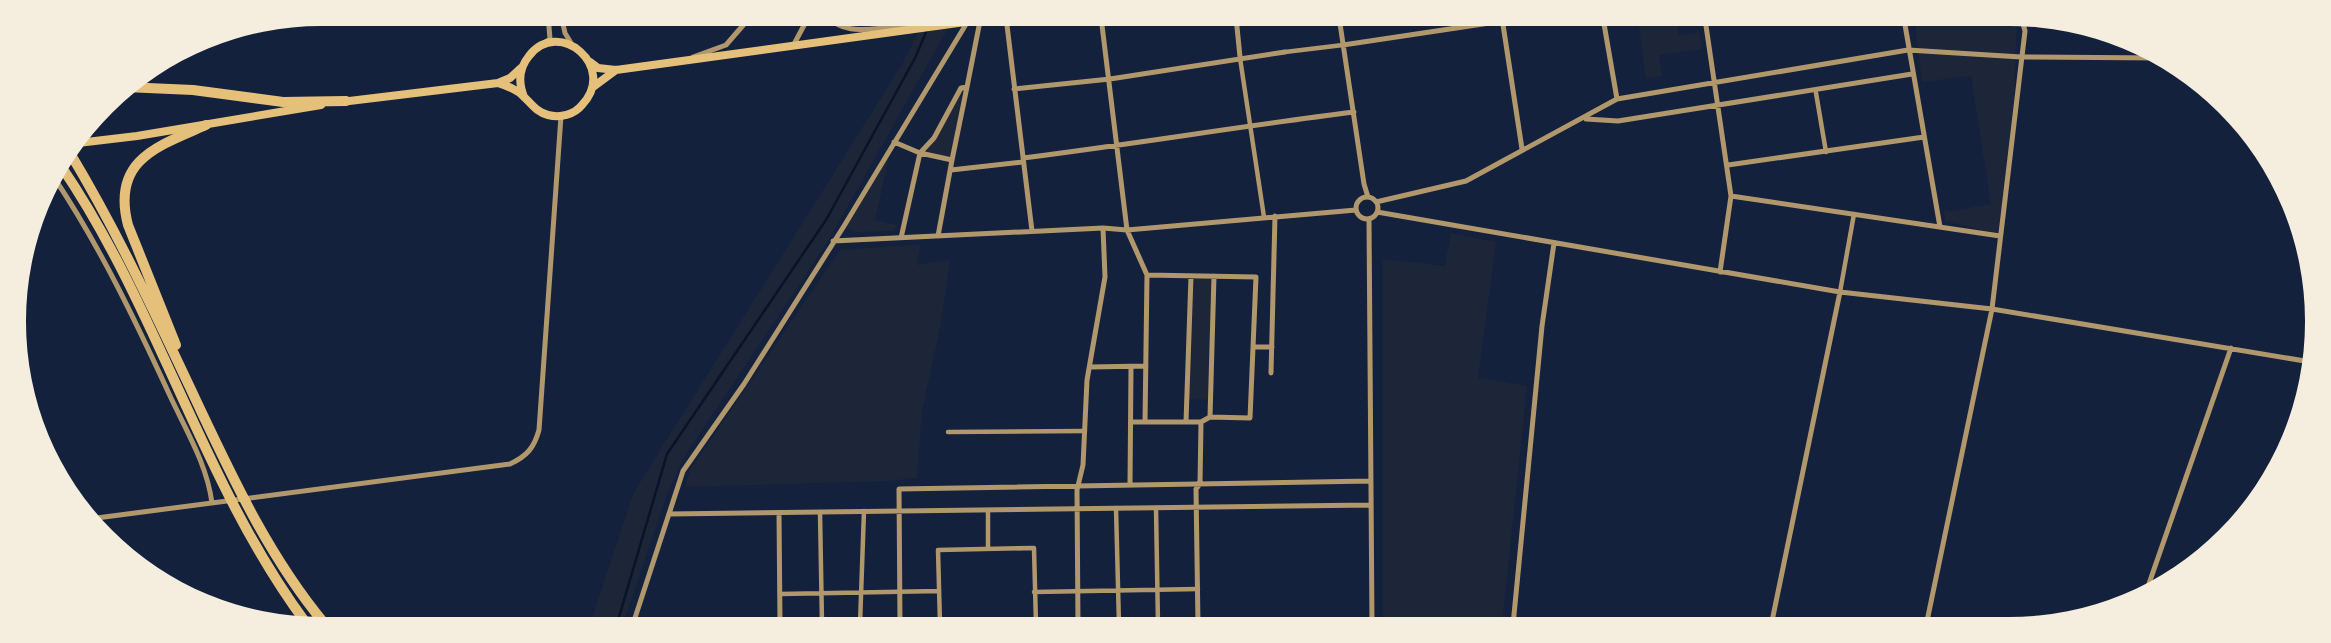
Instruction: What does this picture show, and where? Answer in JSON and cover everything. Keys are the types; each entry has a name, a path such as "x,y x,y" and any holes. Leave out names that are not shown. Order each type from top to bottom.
{"highway":[{"path":"141,88 193,90 283,102 346,101"},
{"path":"196,401 157,292 128,225 124,202 130,173 142,157 165,143 206,125"},
{"path":"74,160 122,247 235,481 274,554 319,617"},
{"path":"66,174 117,262 237,512 268,570 301,616"},
{"path":"301,595 325,617"}],"main road":[{"path":"87,142 346,101 498,83 510,78 521,68 531,52 555,42 576,47 598,68 616,70 936,26"},
{"path":"498,83 511,88 544,114 562,116 580,108 589,98 593,87 590,62"},
{"path":"521,68 520,87 524,97"},
{"path":"593,87 616,70"}],"street":[{"path":"538,47 550,39 549,26"},
{"path":"564,26 568,40 576,47"},
{"path":"682,60 726,44 742,26"},
{"path":"793,46 804,26"},
{"path":"838,26 851,30 892,27 914,30"},
{"path":"635,617 683,471 744,384 965,26"},
{"path":"938,236 979,26"},
{"path":"1008,26 1032,231"},
{"path":"1102,26 1127,230 1147,275 1145,422"},
{"path":"1237,26 1264,217"},
{"path":"1340,26 1364,184 1368,197 1376,202 1466,181 1617,99 1908,50 2021,57 2142,58"},
{"path":"1014,89 1110,79 1240,57 1343,45 1464,26"},
{"path":"1503,26 1522,149"},
{"path":"1604,26 1617,99"},
{"path":"1706,26 1731,197 1720,272"},
{"path":"1904,26 1940,227"},
{"path":"1928,617 1992,309 2024,27"},
{"path":"1584,119 1618,121 1912,74"},
{"path":"901,238 920,153 934,138 961,88 967,88"},
{"path":"1816,93 1826,152"},
{"path":"951,170 1250,124 1354,112"},
{"path":"101,517 510,464 523,458 534,447 540,430 562,116"},
{"path":"1728,165 1924,138"},
{"path":"894,142 920,153 952,160"},
{"path":"59,186 86,229 146,343 207,475 212,503"},
{"path":"1368,197 1359,201 1356,210 1360,217 1368,219"},
{"path":"1731,197 2000,236"},
{"path":"1376,202 1377,212"},
{"path":"833,241 1103,228 1127,230 1356,210"},
{"path":"1368,219 1377,212 1840,292 1992,309 2302,360"},
{"path":"1773,617 1854,214"},
{"path":"1271,373 1275,216"},
{"path":"1368,219 1372,617"},
{"path":"1078,617 1077,509 1090,368 1105,277 1103,228"},
{"path":"1514,617 1542,326 1554,243"},
{"path":"1130,422 1201,422 1210,417 1250,418 1256,277 1147,275"},
{"path":"1186,422 1191,276"},
{"path":"1210,417 1214,276"},
{"path":"1253,347 1272,347"},
{"path":"2150,581 2231,348"},
{"path":"1090,368 1146,366"},
{"path":"1130,485 1132,367"},
{"path":"1198,617 1196,488 1200,484 1201,422"},
{"path":"948,432 1084,431"},
{"path":"900,617 899,489 1371,481"},
{"path":"669,514 1370,505"},
{"path":"1116,508 1119,617"},
{"path":"1156,508 1158,617"},
{"path":"988,510 988,549"},
{"path":"860,617 864,511"},
{"path":"820,512 822,617"},
{"path":"779,513 780,617"},
{"path":"940,617 938,550 1034,548 1036,617"},
{"path":"1034,592 1198,589"},
{"path":"780,594 939,591"}],"shaded area":[{"path":"922,26 949,26 828,241 684,457 665,500 625,617 592,617 634,492 904,61"},
{"path":"1639,26 1678,26 1679,35 1699,32 1702,49 1659,55 1662,76 1646,79"},
{"path":"1915,26 2017,26 2014,100 1998,234 1945,221 1944,210 1991,204 1971,76 1922,82"},
{"path":"967,87 952,160 920,153 934,138 961,88"},
{"path":"890,152 875,220 897,225 894,231 855,232 844,226"},
{"path":"1451,233 1496,242 1478,378 1527,386 1503,617 1383,617 1383,259 1445,266"},
{"path":"921,244 917,265 950,260 941,323 922,411 917,478 685,487 690,470 840,250"},
{"path":"1191,276 1214,276 1211,400 1186,399"}],"waterway":[{"path":"619,617 667,454 826,220 915,58 929,26"}]}
